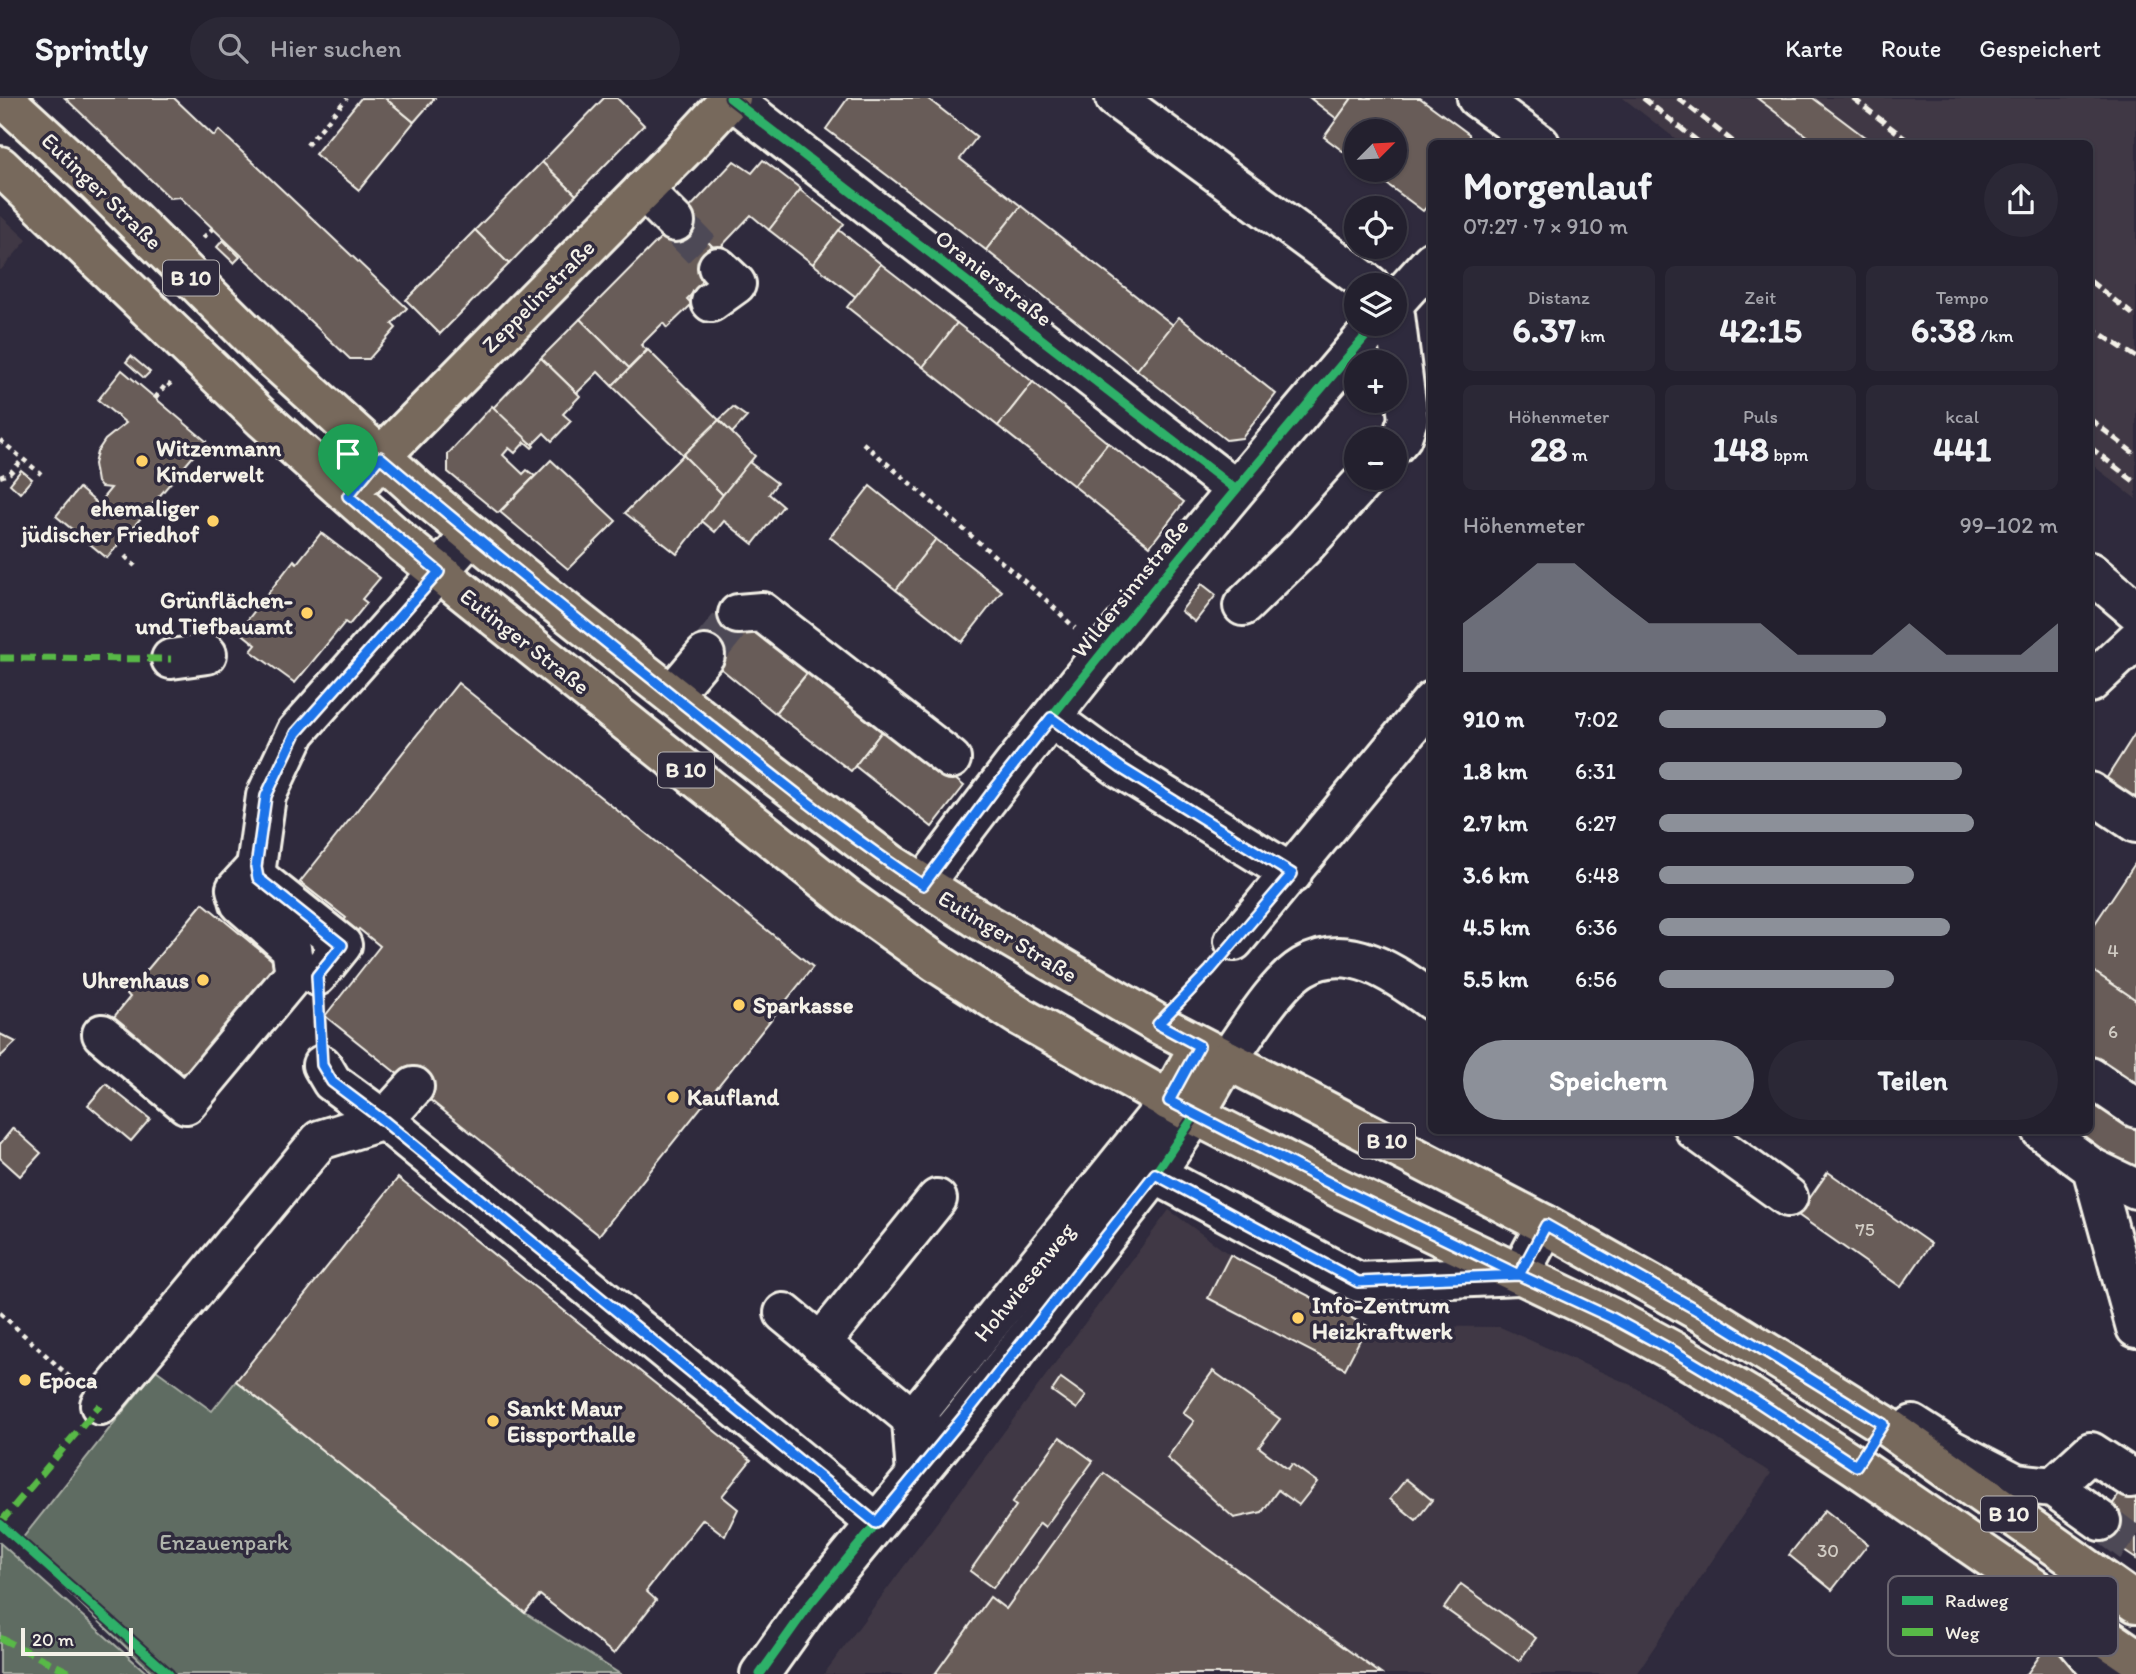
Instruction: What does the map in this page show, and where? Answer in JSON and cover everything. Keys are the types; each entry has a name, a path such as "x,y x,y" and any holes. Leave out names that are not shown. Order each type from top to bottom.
{"main road":[{"name":"Eutinger Straße","path":"3,98 96,183 269,355 380,457 471,535 891,864 1158,1024 1546,1225 1713,1319 1883,1424 2098,1576"},
{"name":"Zeppelinstraße","path":"348,496 380,457 731,98"},
{"name":"Eutinger Straße","path":"0,166 215,373 348,496 849,900 937,963 1018,1015 1182,1108 1341,1189 1612,1318 1675,1352 1749,1396 2019,1576"},
{"path":"1182,1108 1213,1053"},
{"path":"1856,1466 1883,1424"},
{"name":"Eutinger Straße","path":"2118,1590 2136,1603"},
{"name":"Eutinger Straße","path":"2118,1645 2136,1658"}],"street":[{"name":"Oranierstraße","path":"731,98 1235,488"},
{"path":"1115,98 1354,273"},
{"path":"1477,98 1534,140"},
{"path":"643,190 676,222"},
{"path":"1407,289 1428,265"},
{"name":"Wildersinnstraße","path":"923,885 974,777 1051,718 1235,488 1366,336"},
{"path":"1398,336 1408,419 1405,427"},
{"path":"1243,607 1303,548 1355,490"},
{"path":"317,976 342,945 258,878 256,867 266,796 296,733 471,535"},
{"path":"2093,575 2136,611"},
{"path":"738,614 762,612 974,777"},
{"path":"2093,679 2136,640"},
{"path":"672,694 705,655"},
{"path":"1234,941 1428,706"},
{"path":"1051,718 1121,768 1292,874"},
{"path":"2093,794 2136,823"},
{"path":"102,1034 186,1104 295,974 291,948 240,903 236,889 256,867"},
{"path":"1213,1053 1304,967 1316,961 1365,960 1401,978 1428,997"},
{"path":"322,1065 332,1082 384,1121 876,1523"},
{"path":"2093,1079 2136,1108"},
{"path":"100,1405 320,1140 384,1121 414,1087"},
{"name":"Hohwiesenweg","path":"760,1674 809,1605 942,1444 1182,1108"},
{"path":"1701,1134 1788,1197"},
{"path":"2046,1134 2092,1168 2136,1189"},
{"path":"1141,1164 1358,1282 1519,1275 1546,1225"},
{"name":"Hohwiesenweg","path":"912,1420 1141,1164"},
{"path":"2092,1168 2136,1328"},
{"path":"820,1343 937,1199"},
{"path":"784,1313 942,1444"},
{"path":"1779,1360 1823,1368 1952,1450 2016,1483 2053,1487 2101,1521"},
{"path":"912,1420 916,1476"},
{"path":"2053,1487 2091,1452 2131,1478"},
{"path":"2089,1656 2104,1674"}],"path":[{"path":"307,145 347,98"},
{"path":"202,238 213,228"},
{"path":"155,398 167,383"},
{"path":"0,440 41,474"},
{"path":"863,443 1046,600"},
{"path":"0,477 10,473 23,459"},
{"path":"125,556 135,566"},
{"path":"1158,1024 1234,941"},
{"path":"0,1312 100,1405"}],"shaded area":[{"path":"1623,98 2136,98 2136,499 2093,465 2093,140 1677,140"},
{"path":"0,215 27,240 0,271"},
{"path":"1169,1210 1230,1255 1367,1326 1500,1327 1633,1386 1771,1473 1636,1674 824,1674"}],"green space":[{"name":"Enzauenpark","path":"156,1370 212,1411 236,1381 525,1613 620,1674 154,1674 18,1544"},
{"path":"0,1543 148,1674 0,1674"}],"building":[{"path":"65,98 174,98 214,136 219,130 407,308 392,324 396,328 369,359 350,359 180,197 170,198"},
{"path":"361,98 385,98 414,122 359,190 315,154"},
{"path":"385,98 435,98 414,122"},
{"path":"604,98 617,98 644,125 576,195 542,162"},
{"path":"848,98 927,98 977,137 960,159 1021,206 986,250 826,129"},
{"path":"1310,98 1352,98 1337,119"},
{"path":"1352,98 1420,98 1469,134 1470,140 1428,140 1428,205 1423,211 1407,199 1407,196 1403,196 1384,182 1407,182 1407,119 1344,119 1344,152 1324,137"},
{"path":"1757,98 1813,98 1869,140 1812,140"},
{"path":"763,160 801,189 769,230 751,215 717,251 682,216 734,161 752,173"},
{"path":"542,162 576,195 509,264 475,230"},
{"path":"800,190 844,224 813,264 769,230"},
{"path":"1021,206 1173,325 1137,370 986,250"},
{"path":"682,216 726,260 687,299 692,304 667,328 663,323 641,345 647,350 629,368 580,319"},
{"path":"475,230 509,264 440,334 406,300"},
{"path":"839,230 881,264 856,297 813,264"},
{"path":"223,240 240,257 234,263 217,247"},
{"path":"881,264 957,323 923,367 847,307"},
{"path":"1179,317 1276,394 1242,438 1226,440 1137,370"},
{"path":"580,319 630,369 612,386 598,372 577,393 541,358"},
{"path":"957,323 1033,382 998,426 923,367"},
{"path":"648,350 719,420 683,455 612,386"},
{"path":"131,356 150,372 144,378 126,362"},
{"path":"541,358 580,396 563,414 571,421 552,441 544,433 532,445 493,408"},
{"name":"Witzenmann Kinderwelt","path":"122,370 206,441 107,558 56,516 79,488 98,504 111,488 101,487 97,482 94,464 97,452 105,440 126,423 98,400"},
{"path":"1033,382 1108,443 1074,486 998,426"},
{"path":"492,406 534,446 532,448 525,442 515,453 509,448 503,455 523,474 527,470 535,476 498,513 448,472 448,454"},
{"path":"733,407 747,417 732,433 719,420"},
{"path":"719,420 755,456 723,495 683,455"},
{"path":"1108,443 1184,502 1150,546 1074,486"},
{"path":"683,455 723,495 677,554 625,513"},
{"path":"551,460 616,521 568,569 500,512"},
{"path":"749,462 777,483 769,494 783,506 753,544 724,521 715,532 702,521"},
{"path":"21,470 32,479 20,493 10,484"},
{"path":"870,486 936,539 896,590 830,537"},
{"name":"Grünflächen- und Tiefbauamt","path":"321,533 380,578 362,599 367,603 349,625 345,622 295,683 251,651 256,645 239,631 294,560 297,563"},
{"path":"936,539 1002,591 962,642 896,590"},
{"path":"1202,584 1216,595 1195,622 1181,611"},
{"path":"730,607 809,671 775,713 697,649"},
{"path":"809,671 883,730 851,771 775,713"},
{"path":"458,683 813,967 599,1235 325,1016 380,946 359,929 350,941 336,930 346,918 300,882"},
{"path":"887,725 964,786 932,827 855,766"},
{"path":"2136,732 2136,809 2101,787"},
{"path":"2136,862 2136,1000 2093,971 2093,926"},
{"name":"Uhrenhaus","path":"203,903 278,965 185,1077 113,1018 130,997 127,994"},
{"path":"2093,971 2136,1000 2136,1094 2093,1064"},
{"path":"0,1034 16,1042 0,1057"},
{"path":"106,1084 150,1119 131,1141 88,1105"},
{"path":"2093,1101 2136,1130 2136,1173 2079,1134 2093,1134"},
{"path":"13,1128 41,1153 20,1176 0,1158 0,1144"},
{"path":"1828,1172 1931,1244 1901,1287 1798,1215"},
{"name":"Sankt Maur Eissporthalle","path":"398,1178 751,1460 722,1496 738,1509 725,1536 703,1519 646,1591 656,1600 614,1654 540,1595 525,1613 236,1381"},
{"name":"Info-Zentrum Heizkraftwerk","path":"1230,1255 1367,1326 1345,1369 1208,1298"},
{"path":"1213,1371 1280,1419 1259,1447 1288,1469 1292,1464 1317,1482 1299,1505 1278,1490 1262,1512 1234,1518 1167,1458 1194,1421 1183,1413"},
{"path":"1061,1378 1086,1396 1077,1409 1052,1391"},
{"path":"1060,1437 1093,1461 1045,1527 1040,1523 993,1588 970,1571 1016,1506 1012,1503"},
{"path":"2136,1470 2136,1559 2094,1531"},
{"path":"1104,1473 1381,1674 935,1674 990,1597 1006,1609"},
{"path":"1406,1479 1432,1500 1416,1520 1390,1499"},
{"path":"1825,1510 1868,1544 1832,1590 1789,1555"},
{"path":"1461,1584 1536,1638 1519,1661 1444,1608"},
{"path":"2040,1656 2072,1656 2098,1674 2027,1674"}],"tunnel":[{"path":"675,222 718,267"},
{"path":"705,655 738,614"},
{"path":"2101,1521 2136,1547"}],"railway":[{"path":"1643,98 1696,140"},
{"path":"1678,98 1731,140"},
{"path":"1853,98 1907,140"},
{"path":"2093,283 2136,317"},
{"path":"2093,329 2136,357"},
{"path":"2093,421 2136,455"},
{"path":"2093,449 2136,483"}],"marked path":[{"path":"0,658 171,659"},
{"path":"0,1523 100,1405"},
{"path":"0,1638 73,1674"}],"cycle path":[{"path":"730,98 1235,489"},
{"path":"923,885 1032,741 1145,600 1366,336"},
{"path":"760,1674 809,1605 966,1415 1155,1174 1195,1115"},
{"path":"0,1524 169,1674"}],"place":[{"name":"Witzenmann Kinderwelt","path":"142,461"},
{"name":"ehemaliger jüdischer Friedhof","path":"213,521"},
{"name":"Grünflächen- und Tiefbauamt","path":"307,613"},
{"name":"Uhrenhaus","path":"203,980"},
{"name":"Sparkasse","path":"739,1005"},
{"name":"Kaufland","path":"673,1097"},
{"name":"Info-Zentrum Heizkraftwerk","path":"1298,1318"},
{"name":"Epoca","path":"25,1380"},
{"name":"Sankt Maur Eissporthalle","path":"493,1421"}],"route":[{"path":"348,496 380,457 555,603 752,758 891,864 923,885 1051,718 1121,768 1292,874 1210,970 1158,1024 1199,1046 1169,1101 1341,1189 1519,1275 1546,1225 1713,1319 1883,1424 1856,1466 1749,1396 1675,1352 1612,1318 1519,1275 1358,1282 1155,1174 876,1523 384,1121 332,1082 322,1065 317,976 342,945 258,878 256,867 266,796 296,733 439,572 348,496"}]}
